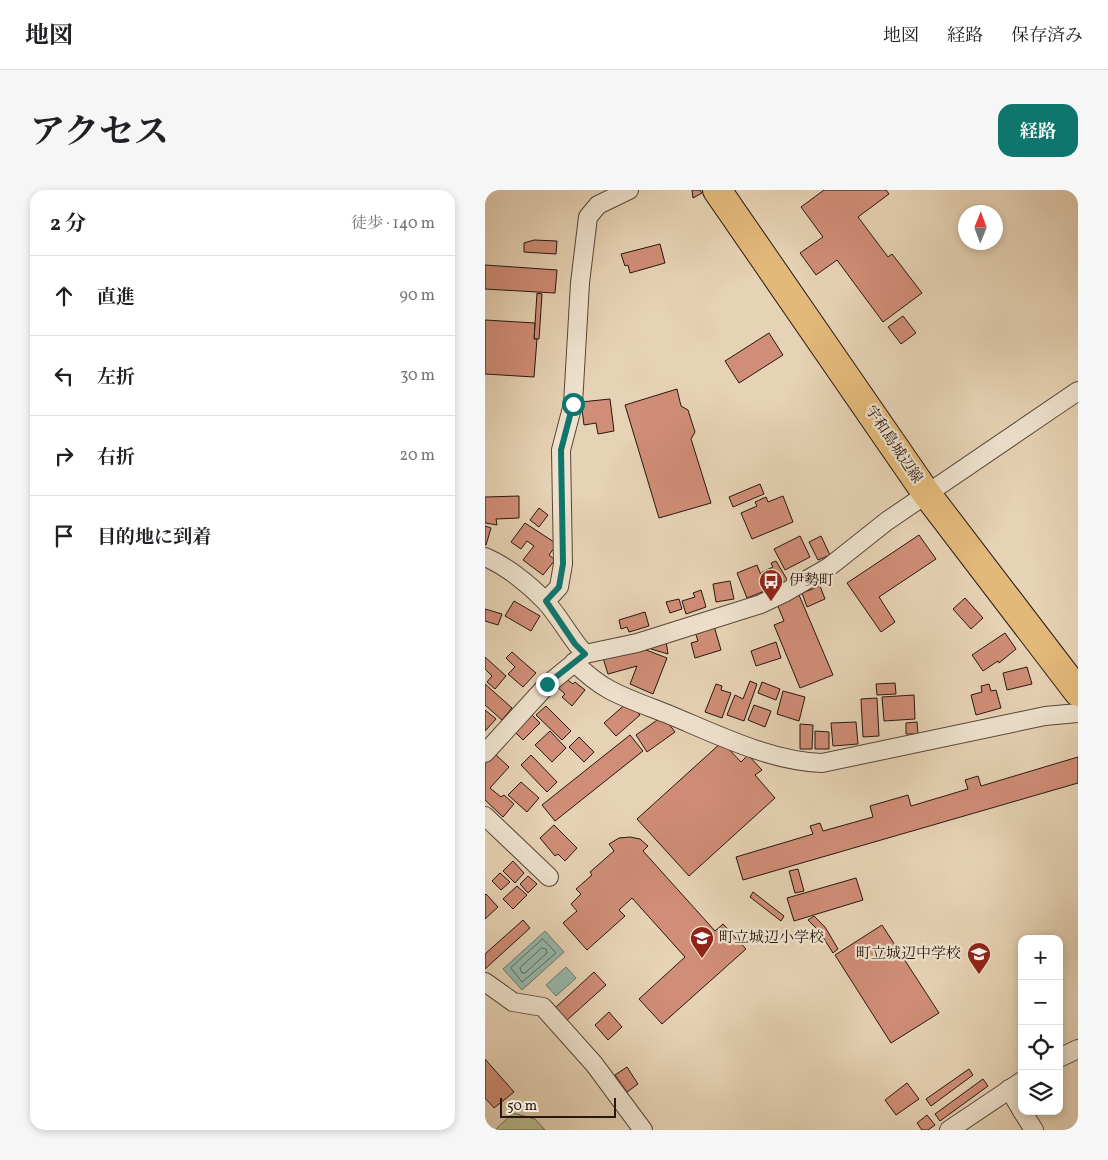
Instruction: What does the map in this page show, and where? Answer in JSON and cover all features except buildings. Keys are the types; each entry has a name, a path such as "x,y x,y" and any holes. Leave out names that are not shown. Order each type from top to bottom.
{"main road":[{"name":"宇和島城辺線","path":"717,190 926,493 1078,692"}],"street":[{"path":"546,601 559,587 563,564 561,450 573,404 580,283 588,217 598,205 629,190"},
{"path":"485,753 547,684 580,658 637,643 761,604 829,567 926,493 1078,391"},
{"path":"485,557 522,580 546,601 575,644 586,674 610,690 700,728 785,759 823,763 1045,716 1078,713"},
{"path":"485,816 549,876"},
{"path":"485,982 513,1002 543,1007 594,1064 643,1130"},
{"path":"1063,1056 1078,1048"},
{"path":"949,1130 1015,1085"},
{"path":"1025,1115 1034,1130"}],"green space":[{"path":"513,1113 535,1119 545,1130 495,1130"}],"water":[{"path":"545,931 564,952 522,990 503,969"},
{"path":"566,967 576,978 556,996 546,985"}],"place":[{"name":"伊勢町","path":"771,602"},
{"name":"町立城辺小学校","path":"702,959"},
{"name":"町立城辺中学校","path":"979,975"}],"route":[{"path":"547,684 585,654 575,644 546,601 559,587 563,564 561,450 573,404"}]}
